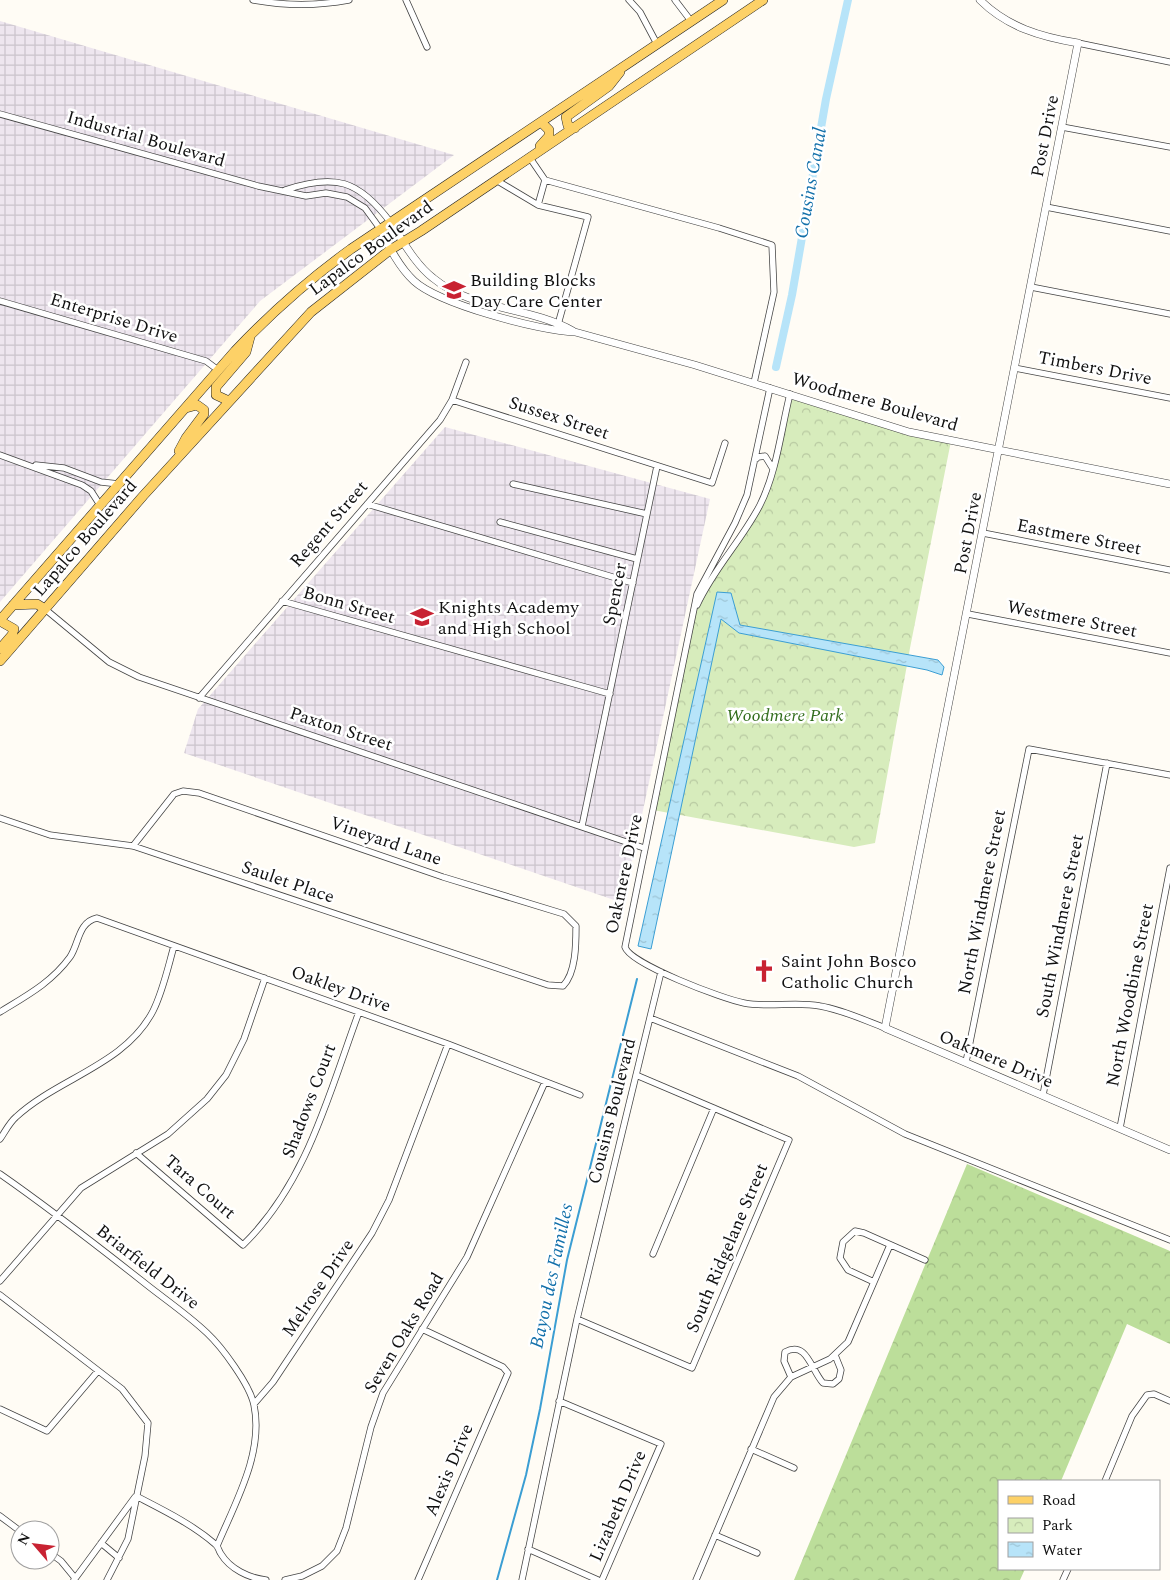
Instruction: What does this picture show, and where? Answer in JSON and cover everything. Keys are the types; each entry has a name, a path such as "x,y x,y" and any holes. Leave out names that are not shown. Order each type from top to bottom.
{"main road":[{"name":"Lapalco Boulevard","path":"0,620 218,370 251,334 307,282 380,230 723,0"},
{"name":"Lapalco Boulevard","path":"0,661 175,461 311,312 403,241 575,128 763,0"},
{"path":"575,128 568,126 566,117 609,86 625,66"},
{"path":"474,195 495,174 546,142 549,130 541,122"},
{"path":"229,401 216,395 216,387 246,352 251,334"},
{"path":"175,461 186,438 204,414 204,410 197,405 185,408"},
{"path":"13,605 38,604 46,609"},
{"path":"0,620 14,629 12,635 0,649"}],"street":[{"path":"254,0 277,4 307,5 349,0"},
{"path":"406,0 427,47"},
{"path":"629,0 640,12 658,44"},
{"path":"675,0 691,21"},
{"path":"980,0 988,8 1015,26 1033,33 1170,62"},
{"name":"Post Drive","path":"885,1028 968,614 1078,43"},
{"name":"Industrial Boulevard","path":"0,114 258,186 285,190 306,196 326,193 347,197 365,208 380,230 390,250"},
{"path":"1062,127 1170,147"},
{"path":"530,158 545,180 720,228 772,246 774,251 774,292 754,383"},
{"path":"496,180 538,204 588,217 556,331"},
{"path":"538,204 545,180"},
{"name":"Industrial Boulevard","path":"285,190 317,182 343,183 367,194 403,241"},
{"path":"1046,207 1170,231"},
{"name":"Woodmere Boulevard","path":"403,241 426,272 448,288 476,300 558,322 575,332"},
{"name":"Woodmere Boulevard","path":"390,250 413,280 434,295 556,331 575,332 754,383 909,432 1170,484"},
{"path":"1031,287 1170,314"},
{"name":"Enterprise Drive","path":"0,301 206,361 218,370"},
{"name":"Regent Street","path":"199,698 440,420 452,400 466,362"},
{"name":"Timbers Drive","path":"1015,368 1170,398"},
{"name":"Oakmere Drive","path":"770,388 756,459 742,510 700,585 625,947 630,956 661,972 699,988 744,1003 789,1002 820,1006 844,1012 966,1062 1170,1150"},
{"name":"Oakmere Drive","path":"694,612 716,568 741,535 760,504 772,469 790,394"},
{"name":"Sussex Street","path":"452,400 657,466"},
{"path":"657,466 712,483 725,443"},
{"path":"0,455 28,464 91,490 100,505"},
{"path":"756,459 762,455 765,456 772,469"},
{"path":"28,464 64,468 102,482 119,484"},
{"name":"Spencer","path":"582,826 657,466"},
{"path":"513,484 646,514"},
{"path":"367,504 633,583"},
{"path":"500,522 637,559"},
{"name":"Eastmere Street","path":"983,533 1170,570"},
{"name":"Bonn Street","path":"282,601 610,694"},
{"name":"Paxton Street","path":"46,609 109,662 138,677 644,848"},
{"name":"Westmere Street","path":"968,614 1170,653"},
{"name":"North Windmere Street","path":"966,1062 1029,749 1107,763"},
{"path":"1107,763 1170,775"},
{"name":"South Windmere Street","path":"1043,1095 1107,763"},
{"name":"Vineyard Lane","path":"133,846 174,794 183,791 198,792 443,877 564,914 576,926 576,948 568,982 563,986"},
{"name":"Saulet Place","path":"0,818 50,835 133,846 548,985 563,986"},
{"name":"North Woodbine Street","path":"1120,1128 1170,868"},
{"name":"Oakley Drive","path":"0,1012 48,983 76,947 81,930 90,920 96,918 448,1044 580,1095"},
{"path":"0,1139 14,1119 32,1104 114,1054 142,1026 152,1012 160,994 174,946"},
{"name":"Cousins Boulevard","path":"522,1580 577,1319 661,972"},
{"path":"0,1281 81,1188 168,1134 207,1099 226,1075 244,1039 265,978"},
{"name":"Shadows Court","path":"243,1245 256,1233 288,1187 308,1152 359,1012"},
{"path":"650,1018 798,1076 905,1134 1170,1240"},
{"name":"Melrose Drive","path":"254,1404 273,1382 372,1234 389,1200 448,1044"},
{"path":"636,1075 714,1108 653,1254"},
{"name":"Seven Oaks Road","path":"285,1580 302,1576 322,1566 337,1551 346,1528 370,1427 383,1392 467,1257 545,1082"},
{"name":"South Ridgelane Street","path":"577,1319 692,1368 789,1140 714,1108"},
{"name":"Tara Court","path":"136,1153 243,1245"},
{"name":"Briarfield Drive","path":"0,1174 57,1214 207,1333 232,1363 254,1404"},
{"path":"874,1282 848,1270 840,1258 843,1242 855,1231 864,1233 925,1260"},
{"path":"696,1580 774,1397 791,1377 835,1356 853,1332 890,1245"},
{"path":"0,1295 122,1389 148,1423 146,1456 128,1539 107,1580"},
{"name":"Alexis Drive","path":"418,1580 508,1373 503,1367 422,1329"},
{"path":"791,1377 784,1361 785,1352 792,1348 800,1349 807,1354 812,1366 824,1383 832,1384 839,1379 841,1370 835,1356"},
{"path":"0,1409 47,1431 98,1371"},
{"path":"1105,1480 1132,1416 1147,1395 1154,1394 1170,1401"},
{"name":"Lizabeth Drive","path":"559,1401 661,1444 602,1580"},
{"path":"217,1546 244,1482 253,1450 256,1428 254,1404"},
{"path":"751,1449 794,1468"},
{"path":"60,1560 75,1579 136,1496"},
{"path":"136,1496 179,1519 217,1546 230,1565 252,1578 266,1580"},
{"path":"715,1535 757,1553"},
{"path":"101,1543 119,1558"},
{"path":"528,1550 598,1580"}],"shaded area":[{"path":"0,21 454,155 260,301 0,602"},
{"path":"445,427 710,499 623,903 184,753 198,709"}],"green space":[{"name":"Woodmere Park","path":"790,394 951,441 910,648 875,843 854,847 653,810 694,612 767,489"},
{"path":"967,1164 1170,1251 1170,1344 1127,1324 1061,1480 998,1480 998,1570 1025,1570 1020,1580 794,1580"}],"water":[{"path":"717,592 731,593 740,625 938,660 944,667 942,675 927,670 739,633 721,619 651,949 638,946"}],"waterway":[{"name":"Cousins Canal","path":"776,367 792,295 826,99 848,0"},
{"name":"Bayou des Familles","path":"497,1580 526,1475 567,1260 637,979"}],"place":[{"name":"Building Blocks Day Care Center","path":"454,290"},
{"name":"Knights Academy and High School","path":"422,617"},
{"name":"Saint John Bosco Catholic Church","path":"764,971"}]}
